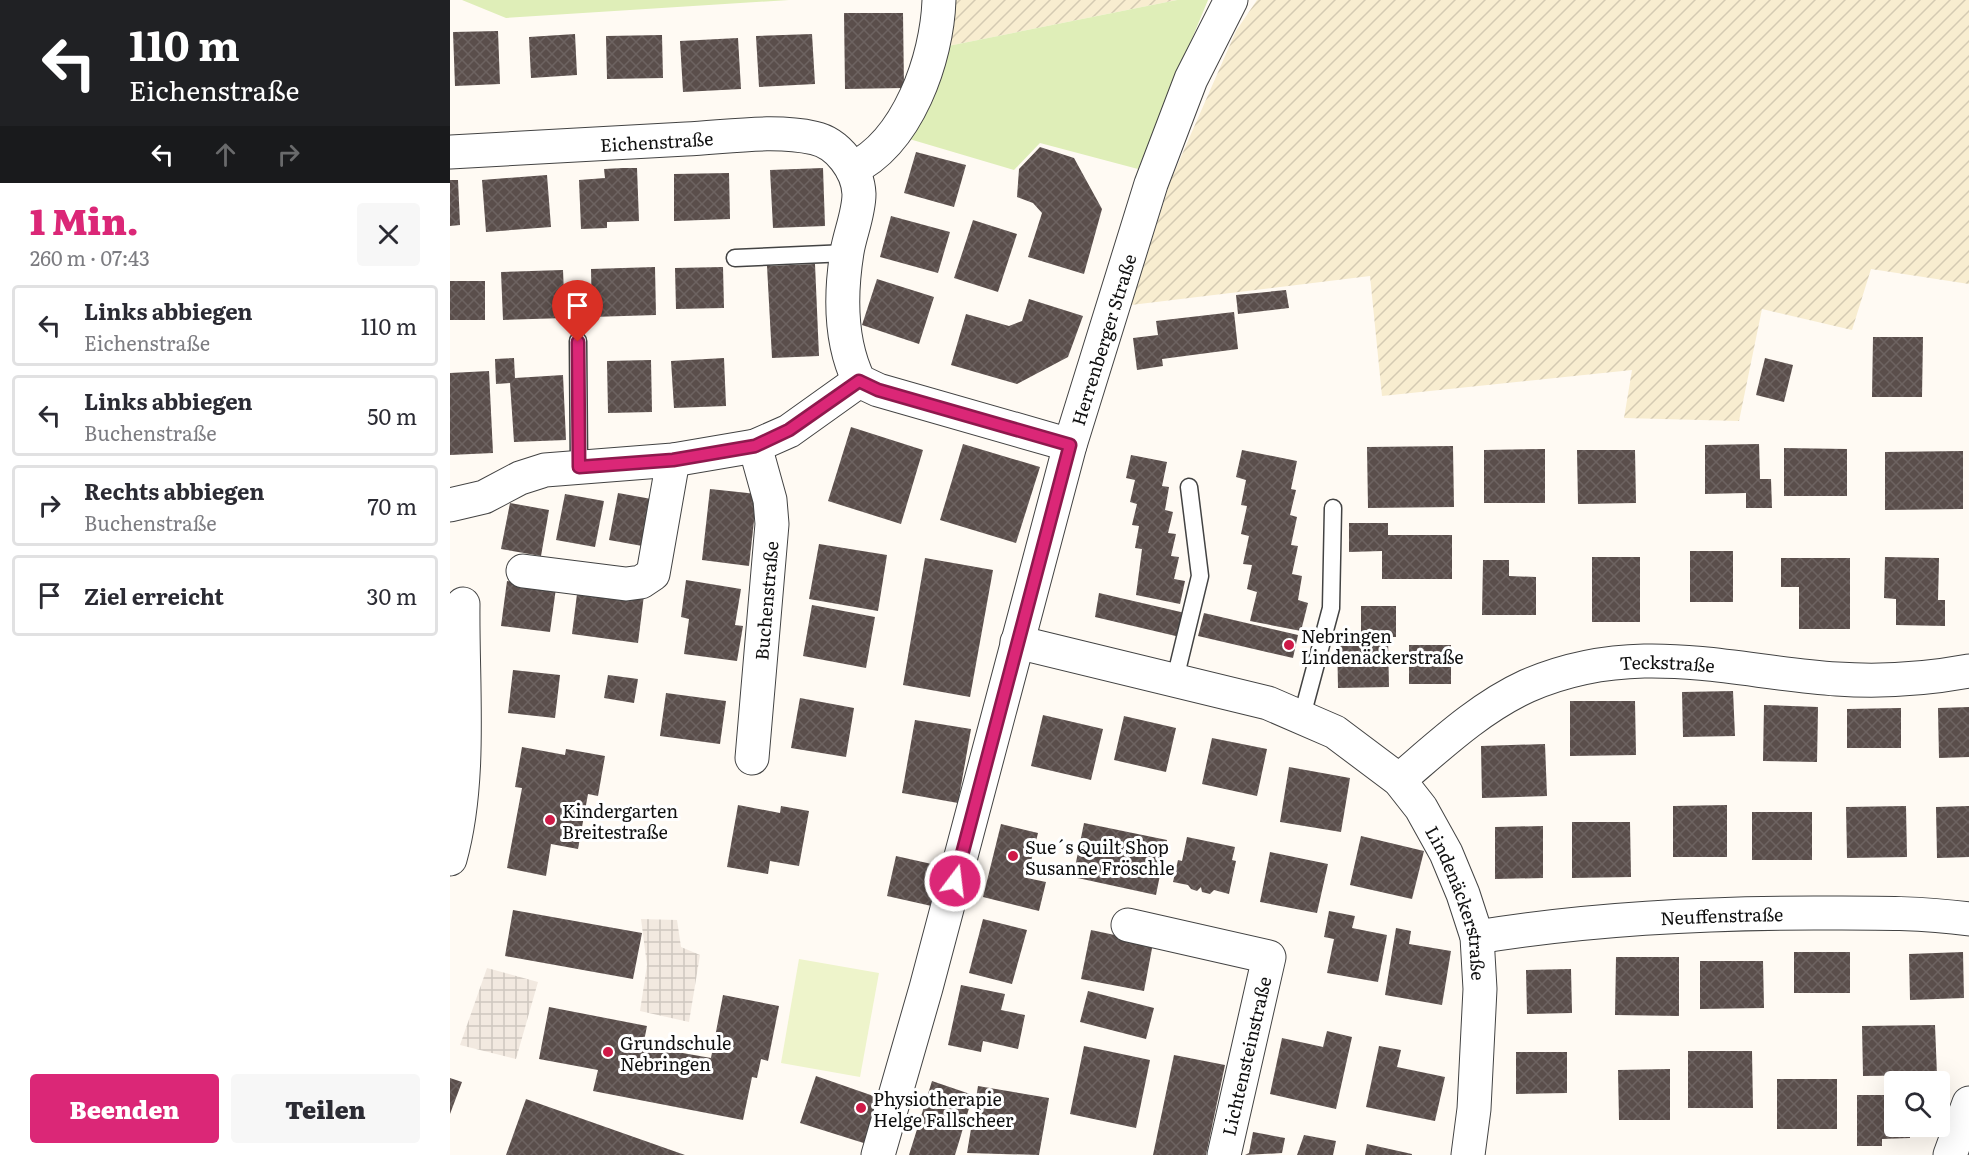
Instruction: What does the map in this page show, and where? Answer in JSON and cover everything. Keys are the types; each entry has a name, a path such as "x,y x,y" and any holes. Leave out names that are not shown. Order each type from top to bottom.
{"street":[{"path":"852,169 870,161 885,145 909,108 936,40 939,0"},
{"name":"Herrenberger Straße","path":"878,1155 920,1008 1070,445 1151,184 1191,79 1232,0"},
{"name":"Eichenstraße","path":"450,152 793,135 816,138 836,149 852,169 859,196 847,253 844,337 850,362 859,381"},
{"path":"450,505 484,497 520,478 545,470 673,460 755,446 789,430 859,381 878,390 1070,445"},
{"name":"Buchenstraße","path":"753,758 772,524 768,491 755,446"},
{"path":"523,571 626,584 641,582 653,574 673,460"},
{"path":"450,859 456,837 459,626"},
{"name":"Lindenäckerstraße","path":"1017,642 1175,678 1258,700 1302,716 1335,732 1399,780 1421,808 1446,853 1477,937 1480,989 1474,1109 1468,1155"},
{"name":"Teckstraße","path":"1399,780 1466,723 1497,703 1526,687 1582,668 1653,659 1838,679 1922,678 1969,670"},
{"name":"Neuffenstraße","path":"1477,937 1552,927 1705,915 1863,913 1969,919"},
{"name":"Lichtensteinstraße","path":"1128,925 1269,957 1224,1155"},
{"path":"1950,1155 1969,1103"}],"lane":[{"path":"735,258 847,253"},
{"path":"578,342 579,467"},
{"path":"1175,678 1200,576 1189,487"},
{"path":"1302,716 1331,608 1334,508"}],"shaded area":[{"path":"946,0 1177,0 948,46"},
{"path":"1257,0 1969,0 1969,284 1871,269 1852,330 1762,309 1739,421 1624,418 1632,370 1382,396 1370,276 1131,305 1170,182 1236,31"},
{"path":"641,919 677,920 681,947 700,955 689,1022 640,1011 647,965"},
{"path":"487,968 538,982 516,1059 460,1045"}],"green space":[{"path":"462,0 789,0 506,18"},
{"path":"1177,0 1208,0 1138,169 1040,143 1014,170 906,138 948,46"},
{"path":"799,959 879,973 860,1077 781,1063"}],"building":[{"path":"844,13 903,13 904,88 845,89"},
{"path":"498,31 500,84 455,86 453,32"},
{"path":"575,34 577,75 531,78 529,37"},
{"path":"812,34 815,84 759,87 756,36"},
{"path":"662,35 663,78 607,79 606,36"},
{"path":"738,38 741,89 683,92 680,41"},
{"path":"1040,147 1074,158 1102,209 1084,274 1028,257 1042,213 1033,203 1017,197 1019,169"},
{"path":"916,152 966,165 954,207 904,193"},
{"path":"637,168 639,221 607,222 607,228 581,229 579,180 605,178 604,169"},
{"path":"823,168 825,226 773,228 770,170"},
{"path":"729,173 730,219 674,221 674,174"},
{"path":"547,175 551,227 486,232 482,180"},
{"path":"450,180 458,180 460,225 450,226"},
{"path":"891,216 950,232 938,273 880,257"},
{"path":"973,220 1017,234 998,292 954,278"},
{"path":"815,264 819,356 772,358 767,266"},
{"path":"655,267 656,315 592,317 591,269"},
{"path":"723,267 724,308 676,309 675,268"},
{"path":"563,270 565,318 503,320 501,272"},
{"path":"877,279 934,297 919,344 862,325"},
{"path":"450,281 485,281 485,320 450,320"},
{"path":"1286,290 1289,308 1238,314 1236,295"},
{"path":"1029,299 1083,316 1068,357 1017,384 951,365 966,314 1009,326 1022,321"},
{"path":"1234,312 1238,349 1162,359 1163,366 1137,370 1133,338 1158,335 1156,321"},
{"path":"1873,337 1923,337 1922,397 1872,397"},
{"path":"514,358 515,378 563,375 566,440 514,442 510,383 496,384 495,359"},
{"path":"724,358 726,406 674,408 671,361"},
{"path":"1765,358 1793,365 1784,402 1756,395"},
{"path":"651,360 652,412 608,413 607,361"},
{"path":"489,371 493,453 450,455 450,373"},
{"path":"851,427 923,450 901,524 828,501"},
{"path":"963,444 1040,467 1016,543 940,520"},
{"path":"1759,444 1760,479 1771,479 1772,508 1746,508 1746,493 1705,494 1705,445"},
{"path":"1453,446 1454,507 1368,508 1367,447"},
{"path":"1784,448 1847,449 1847,496 1784,496"},
{"path":"1545,449 1545,503 1484,503 1484,450"},
{"path":"1242,450 1297,461 1291,489 1296,490 1290,515 1297,517 1291,545 1298,546 1292,574 1302,576 1298,600 1308,603 1301,631 1250,621 1257,592 1247,589 1252,565 1243,564 1249,536 1241,534 1247,506 1241,505 1246,480 1236,477"},
{"path":"1577,450 1635,450 1636,503 1578,504"},
{"path":"1963,451 1963,509 1885,510 1885,452"},
{"path":"1131,455 1167,462 1162,486 1169,487 1165,510 1173,512 1168,533 1176,534 1171,556 1179,557 1174,579 1185,581 1180,604 1136,595 1142,549 1135,548 1139,526 1132,525 1137,504 1130,502 1135,480 1126,478"},
{"path":"710,489 757,494 749,566 702,560"},
{"path":"618,493 657,500 648,547 609,540"},
{"path":"565,494 604,501 595,547 556,540"},
{"path":"510,503 549,510 541,556 501,549"},
{"path":"1349,523 1388,523 1388,535 1452,535 1452,579 1382,579 1382,551 1349,552"},
{"path":"819,544 887,555 878,611 809,599"},
{"path":"1690,551 1733,551 1733,602 1690,602"},
{"path":"1592,557 1640,557 1640,622 1592,622"},
{"path":"1885,557 1939,558 1938,600 1945,600 1945,626 1896,625 1896,599 1884,598"},
{"path":"925,558 993,570 970,697 903,685"},
{"path":"1781,558 1850,558 1850,629 1799,629 1799,587 1781,587"},
{"path":"1483,560 1509,560 1509,576 1536,577 1536,615 1482,615"},
{"path":"686,580 741,589 735,625 743,626 737,661 684,654 689,619 681,617"},
{"path":"507,581 556,588 550,632 501,626"},
{"path":"578,586 644,595 638,643 572,634"},
{"path":"1099,593 1185,613 1180,637 1095,617"},
{"path":"812,605 875,617 866,668 803,656"},
{"path":"1361,606 1396,606 1396,637 1388,637 1389,687 1338,688 1337,636 1361,636"},
{"path":"1204,613 1298,635 1293,658 1198,636"},
{"path":"1409,645 1451,645 1451,684 1409,684"},
{"path":"513,670 560,675 555,718 508,713"},
{"path":"608,675 638,679 634,703 604,698"},
{"path":"1733,691 1735,736 1683,737 1682,692"},
{"path":"666,693 726,701 720,744 660,736"},
{"path":"800,698 854,708 846,757 791,748"},
{"path":"1570,701 1635,701 1636,755 1570,756"},
{"path":"1764,705 1818,707 1817,762 1763,761"},
{"path":"1969,707 1969,757 1939,758 1938,708"},
{"path":"1901,708 1901,748 1847,748 1847,709"},
{"path":"1043,715 1103,729 1091,780 1031,766"},
{"path":"1124,716 1176,728 1166,772 1114,760"},
{"path":"915,720 971,729 958,803 902,793"},
{"path":"1212,738 1267,749 1257,796 1202,784"},
{"path":"1545,744 1547,796 1482,798 1481,746"},
{"name":"Kindergarten Breitestraße","path":"522,747 565,755 566,749 605,756 598,796 588,794 578,849 551,844 546,876 507,868 522,788 515,787"},
{"path":"1289,767 1350,778 1341,832 1280,822"},
{"path":"738,805 780,813 781,806 809,811 799,866 770,861 768,874 727,867"},
{"path":"1727,805 1727,857 1673,857 1673,806"},
{"path":"1906,806 1907,857 1847,858 1846,807"},
{"path":"1969,806 1969,857 1937,858 1936,807"},
{"path":"1752,812 1812,812 1812,860 1752,860"},
{"path":"1572,822 1630,822 1631,877 1572,878"},
{"path":"1084,823 1167,840 1156,895 1073,877"},
{"path":"1001,824 1038,833 1027,878 1046,882 1039,911 983,897"},
{"path":"1543,826 1543,878 1495,879 1495,827"},
{"path":"1361,836 1424,851 1412,899 1350,885"},
{"path":"1187,837 1235,847 1232,860 1236,861 1229,894 1214,890 1210,894 1202,892 1201,887 1197,891 1188,885 1173,882 1178,860 1182,861"},
{"path":"1270,852 1328,864 1317,913 1260,902"},
{"path":"896,856 945,867 936,907 887,896"},
{"path":"513,910 642,933 633,979 505,956"},
{"path":"1329,911 1355,916 1352,928 1387,935 1378,982 1327,973 1334,939 1324,937"},
{"path":"983,919 1027,930 1012,984 969,973"},
{"path":"1396,928 1411,931 1409,944 1451,951 1442,1005 1385,995"},
{"path":"1091,930 1153,943 1144,991 1081,979"},
{"path":"1794,952 1850,952 1850,993 1794,993"},
{"path":"1963,952 1964,998 1910,1000 1909,954"},
{"path":"1616,957 1679,957 1679,1016 1615,1015"},
{"path":"1700,961 1763,961 1764,1008 1700,1009"},
{"path":"1571,969 1572,1013 1527,1014 1526,970"},
{"path":"961,985 1005,994 1001,1010 1025,1015 1018,1049 983,1041 981,1052 948,1045"},
{"path":"1088,991 1154,1008 1146,1039 1080,1022"},
{"name":"Grundschule Nebringen","path":"723,995 779,1006 768,1061 761,1059 757,1078 752,1077 743,1120 593,1091 598,1070 539,1059 549,1007 647,1026 643,1046 711,1058"},
{"path":"1935,1025 1937,1071 1884,1071 1884,1076 1863,1076 1862,1026"},
{"path":"1327,1031 1352,1037 1336,1109 1270,1094 1282,1038 1323,1047"},
{"path":"1084,1046 1150,1060 1136,1128 1070,1114"},
{"path":"1379,1046 1401,1050 1397,1067 1445,1077 1435,1121 1366,1107"},
{"path":"1688,1051 1752,1051 1753,1108 1688,1108"},
{"path":"1516,1052 1567,1052 1567,1093 1516,1094"},
{"path":"1174,1055 1225,1065 1206,1155 1153,1155"},
{"path":"1670,1069 1670,1120 1619,1120 1618,1070"},
{"path":"816,1076 885,1100 870,1145 800,1123"},
{"path":"450,1078 462,1082 450,1114"},
{"path":"1777,1079 1837,1079 1837,1129 1777,1129"},
{"path":"932,1081 973,1095 955,1155 909,1155"},
{"path":"978,1086 1049,1098 1039,1155 967,1153"},
{"path":"1857,1095 1884,1095 1884,1137 1910,1138 1882,1139 1882,1146 1857,1146"},
{"path":"526,1099 685,1155 506,1155"},
{"path":"1253,1132 1285,1138 1282,1153 1245,1155 1249,1153"},
{"path":"1304,1135 1336,1141 1333,1155 1297,1155"},
{"path":"1367,1144 1412,1154 1412,1155 1365,1155"}],"place":[{"name":"Nebringen Lindenäckerstraße","path":"1289,645"},
{"name":"Kindergarten Breitestraße","path":"550,820"},
{"name":"Sue´s Quilt Shop Susanne Fröschle","path":"1013,856"},
{"name":"Grundschule Nebringen","path":"608,1052"},
{"name":"Physiotherapie Helge Fallscheer","path":"861,1108"}],"route":[{"path":"578,342 579,467 673,460 755,446 789,430 824,408 859,381 878,390 1070,445 955,881"}]}
